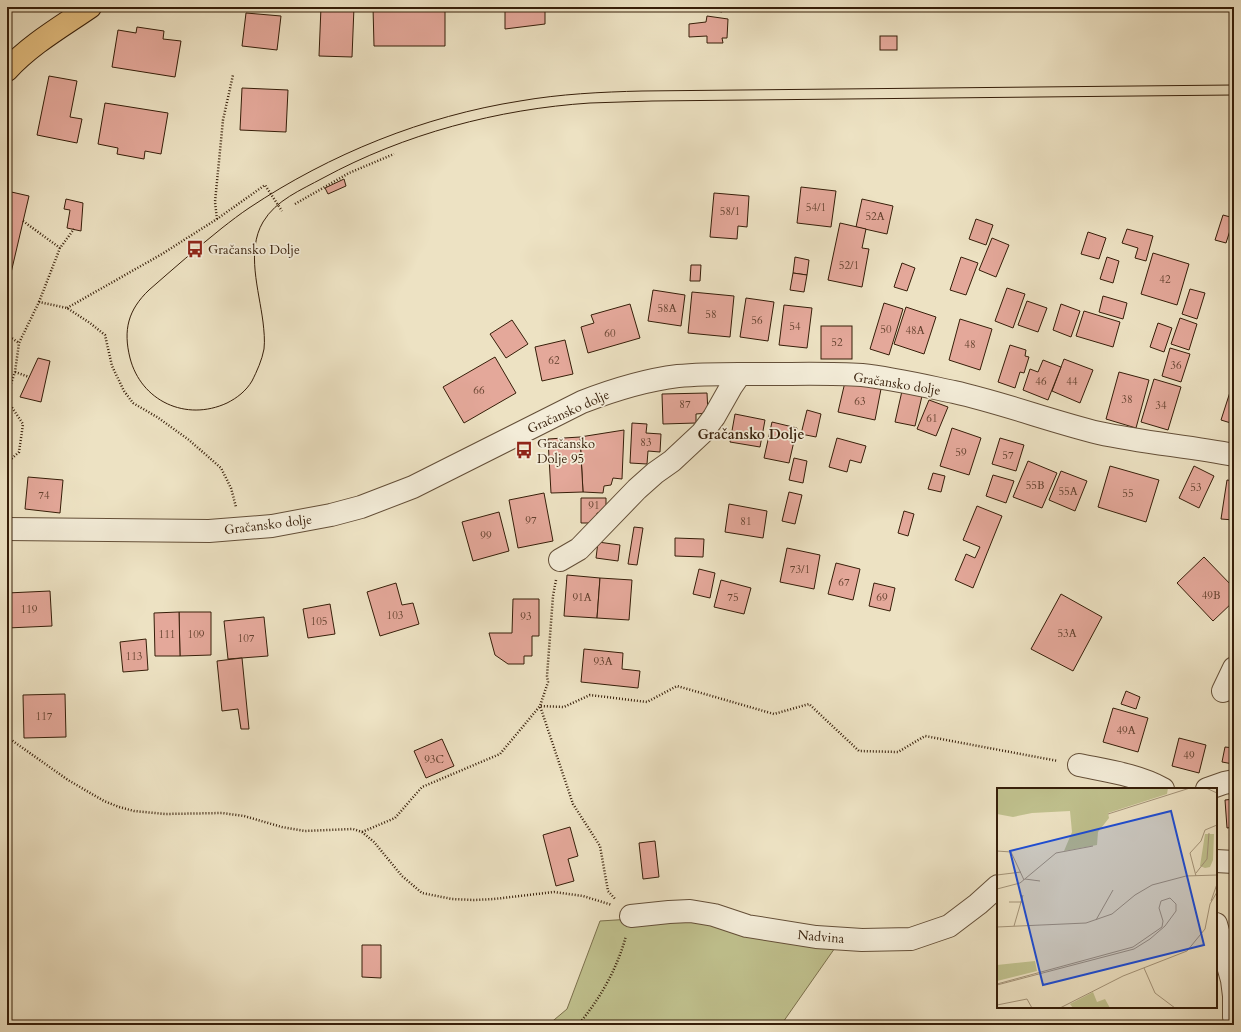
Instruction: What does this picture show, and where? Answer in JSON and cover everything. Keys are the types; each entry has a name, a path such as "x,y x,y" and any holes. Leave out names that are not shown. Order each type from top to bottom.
{"main road":[{"path":"7,70 19,57 38,42 90,7"}],"street":[{"name":"Gračansko dolje","path":"7,529 156,531 240,529 272,526 331,515 382,500 413,487 582,402 610,391 640,383 678,376 714,374 814,374 869,377 955,393 1007,406 1043,418 1100,433 1146,442 1216,451 1234,455"},
{"path":"560,560 578,549 637,489 672,461 702,434 740,374"},
{"path":"1223,691 1234,668"},
{"path":"1079,765 1130,776 1161,788"},
{"path":"1210,788 1224,783 1234,782"},
{"path":"1217,861 1234,862"},
{"name":"Nadvina","path":"631,916 690,911 714,916 747,926 816,937 862,940 911,939 949,926 978,904 997,887"},
{"path":"1217,928 1232,980 1234,1017"}],"path":[{"path":"217,219 215,202 223,120 233,75"},
{"path":"295,204 349,174 394,154"},
{"path":"67,308 162,254 265,186 282,211"},
{"path":"23,221 60,248"},
{"path":"7,395 15,372 19,342 39,302 60,248 74,230"},
{"path":"39,302 67,308 105,335 112,366 124,391 133,403 157,417 189,440 221,468 231,488 240,529"},
{"path":"7,334 19,342"},
{"path":"15,372 29,377"},
{"path":"7,400 23,424 19,452 7,462"},
{"path":"362,832 395,818 422,787 500,754 540,706 548,682 547,676 554,596 560,560"},
{"path":"540,706 564,707 590,695 647,702 677,686 774,714 809,704 859,751 898,752 925,736 1079,765"},
{"path":"540,706 573,804 600,846 608,891 631,916"},
{"path":"10,739 68,780 99,798 119,807 134,811 165,814 222,813 244,816 282,827 305,831 353,829 362,832 374,842 402,876 422,893 452,900 474,900 554,892 583,896 614,906 631,916"},
{"path":"578,1025 589,1012 604,989 622,952 631,916"}],"green space":[{"path":"695,915 844,935 781,1025 548,1025 567,1009 600,921"}],"building":[{"path":"321,7 354,7 352,57 319,56"},
{"path":"373,7 445,7 445,46 374,46"},
{"path":"505,7 545,7 545,24 505,29"},
{"path":"693,7 723,7 722,12"},
{"path":"246,13 281,16 277,50 242,46"},
{"path":"707,16 728,19 727,38 722,38 723,43 707,43 707,36 689,37 689,24 706,22"},
{"path":"137,27 164,31 163,39 181,41 175,77 112,67 118,30 136,33"},
{"path":"880,36 897,36 897,50 880,50"},
{"path":"49,76 77,81 70,117 82,119 77,143 37,135"},
{"path":"242,88 288,90 286,132 240,130"},
{"path":"105,103 168,113 161,154 145,151 144,159 117,154 118,148 98,144"},
{"path":"344,179 346,186 328,194 325,188"},
{"path":"801,187 836,191 831,227 797,223"},
{"path":"7,191 29,196 7,290"},
{"path":"714,193 749,196 747,227 738,226 737,239 710,237"},
{"path":"66,199 83,203 81,231 67,228 70,210 64,209"},
{"path":"862,199 893,206 887,234 856,227"},
{"path":"1223,215 1234,218 1226,243 1215,240"},
{"path":"976,219 993,225 986,245 969,239"},
{"path":"840,223 866,229 862,248 869,249 862,287 828,280"},
{"path":"1127,229 1153,236 1146,261 1135,258 1138,248 1122,243"},
{"path":"1088,232 1106,238 1099,259 1081,254"},
{"path":"992,238 1009,245 996,277 979,270"},
{"path":"1153,253 1189,264 1177,305 1141,294"},
{"path":"795,257 809,260 807,275 793,273"},
{"path":"961,257 978,263 966,295 950,290"},
{"path":"1107,257 1119,261 1113,283 1100,279"},
{"path":"902,263 915,268 907,291 894,287"},
{"path":"691,265 701,265 700,281 690,281"},
{"path":"793,273 807,275 804,292 790,290"},
{"path":"1007,288 1025,294 1013,328 995,321"},
{"path":"1190,289 1205,293 1197,319 1182,314"},
{"path":"653,290 685,295 681,326 648,321"},
{"path":"692,292 734,296 730,337 688,333"},
{"path":"1103,296 1127,303 1123,319 1099,312"},
{"path":"746,298 774,302 768,341 740,337"},
{"path":"1027,301 1047,308 1038,332 1018,325"},
{"path":"884,303 903,309 889,355 870,349"},
{"path":"630,304 640,338 588,353 581,327 594,323 591,315"},
{"path":"1061,304 1080,311 1071,337 1053,330"},
{"path":"784,305 812,308 807,348 779,345"},
{"path":"906,307 936,317 924,354 894,344"},
{"path":"1084,311 1120,322 1113,347 1076,336"},
{"path":"1180,318 1197,324 1189,350 1171,344"},
{"path":"960,319 992,329 980,370 949,360"},
{"path":"512,320 528,344 506,358 490,334"},
{"path":"1158,323 1172,328 1164,352 1150,347"},
{"path":"821,326 852,326 852,359 821,359"},
{"path":"565,340 573,374 542,381 535,347"},
{"path":"1010,345 1026,350 1025,356 1029,357 1024,373 1020,372 1015,388 998,382"},
{"path":"1170,348 1190,354 1181,382 1162,376"},
{"path":"495,357 516,393 464,423 443,387"},
{"path":"38,358 50,361 41,402 20,397"},
{"path":"1064,359 1093,370 1080,403 1052,391"},
{"path":"1043,360 1061,367 1048,400 1023,390 1030,369 1038,372"},
{"path":"1119,372 1149,380 1136,428 1106,419"},
{"path":"1154,379 1181,387 1168,430 1141,422"},
{"path":"845,382 881,389 875,420 838,412"},
{"path":"1231,389 1234,390 1234,424 1221,420"},
{"path":"902,391 922,396 915,426 895,422"},
{"path":"707,393 708,413 696,414 696,423 663,424 662,394"},
{"path":"929,400 948,407 936,436 917,429"},
{"path":"807,410 821,414 816,437 801,434"},
{"path":"735,414 765,420 760,447 730,442"},
{"path":"772,422 797,428 789,463 764,458"},
{"path":"632,423 647,424 646,433 661,434 660,452 648,451 647,464 630,463"},
{"path":"952,428 981,438 969,475 940,466"},
{"path":"624,430 622,479 613,478 611,485 604,486 603,493 583,492 580,437"},
{"path":"580,437 583,492 551,493 548,439"},
{"path":"837,438 866,446 861,463 850,460 847,472 829,467"},
{"path":"1000,438 1024,445 1016,471 992,464"},
{"path":"794,458 807,461 803,483 789,480"},
{"path":"1028,461 1057,473 1042,508 1013,497"},
{"path":"1110,466 1159,480 1146,522 1098,507"},
{"path":"1194,466 1214,476 1199,508 1179,498"},
{"path":"1061,471 1087,481 1075,511 1049,500"},
{"path":"933,473 945,476 941,492 928,489"},
{"path":"993,475 1014,481 1006,503 986,496"},
{"path":"28,477 63,480 60,513 25,509"},
{"path":"1227,480 1234,481 1234,520 1221,519"},
{"path":"789,492 802,495 795,524 782,521"},
{"path":"544,493 553,541 518,548 509,500"},
{"path":"581,498 606,498 606,513 597,513 597,523 581,523"},
{"path":"729,504 767,511 763,538 725,532"},
{"path":"977,506 1002,516 973,588 955,580 966,554 975,558 980,547 963,540"},
{"path":"904,511 914,514 908,536 898,533"},
{"path":"499,512 509,551 473,561 462,522"},
{"path":"634,527 643,528 637,565 628,564"},
{"path":"675,538 704,539 703,557 675,556"},
{"path":"598,542 620,545 618,561 596,558"},
{"path":"787,548 820,555 814,589 780,582"},
{"path":"1204,557 1234,588 1234,601 1213,621 1177,583"},
{"path":"836,563 860,569 853,600 828,594"},
{"path":"699,569 715,573 710,598 693,594"},
{"path":"567,575 600,578 597,618 564,616"},
{"path":"600,578 632,580 629,620 597,618"},
{"path":"721,580 751,588 744,614 714,607"},
{"path":"396,583 402,605 413,603 419,624 380,636 367,592"},
{"path":"874,583 895,588 890,611 869,606"},
{"path":"50,591 52,626 7,628 7,593"},
{"path":"1061,594 1102,617 1073,671 1031,649"},
{"path":"513,599 539,599 539,636 532,636 532,656 524,656 524,664 508,664 495,655 489,633 512,633"},
{"path":"330,604 335,634 308,638 303,609"},
{"path":"179,612 211,612 211,655 180,656"},
{"path":"179,612 180,656 155,656 154,613"},
{"path":"264,617 268,656 228,659 224,621"},
{"path":"146,639 148,670 123,672 120,642"},
{"path":"584,649 623,653 622,669 640,671 638,688 581,682"},
{"path":"242,658 249,729 241,729 238,709 222,711 217,661"},
{"path":"1126,691 1140,697 1136,709 1121,704"},
{"path":"65,694 66,737 24,738 23,695"},
{"path":"1113,708 1148,718 1138,752 1103,742"},
{"path":"1179,738 1206,745 1199,773 1172,766"},
{"path":"442,739 454,766 426,778 414,751"},
{"path":"1225,747 1234,748 1233,764 1222,762"},
{"path":"1234,799 1234,827 1227,828 1225,800"},
{"path":"570,827 578,856 568,859 574,881 556,886 543,835"},
{"path":"655,841 659,877 643,879 639,843"},
{"path":"362,945 381,945 381,978 362,977"}],"tram line":[{"path":"1234,85 611,92 565,95 535,99 449,116 413,127 345,154 280,189 232,220 149,290 136,305 127,329 130,358 136,373 144,386 167,404 196,410 212,408 234,399 250,385 264,349 263,325 254,258 258,233 268,214 290,196 354,162 452,126 521,111 555,106 606,102 1234,95"}],"place":[{"name":"Gračansko Dolje","path":"195,249"},
{"name":"Gračansko Dolje 95","path":"524,450"}],"district":[{"name":"Gračansko Dolje","path":"751,434"}]}
